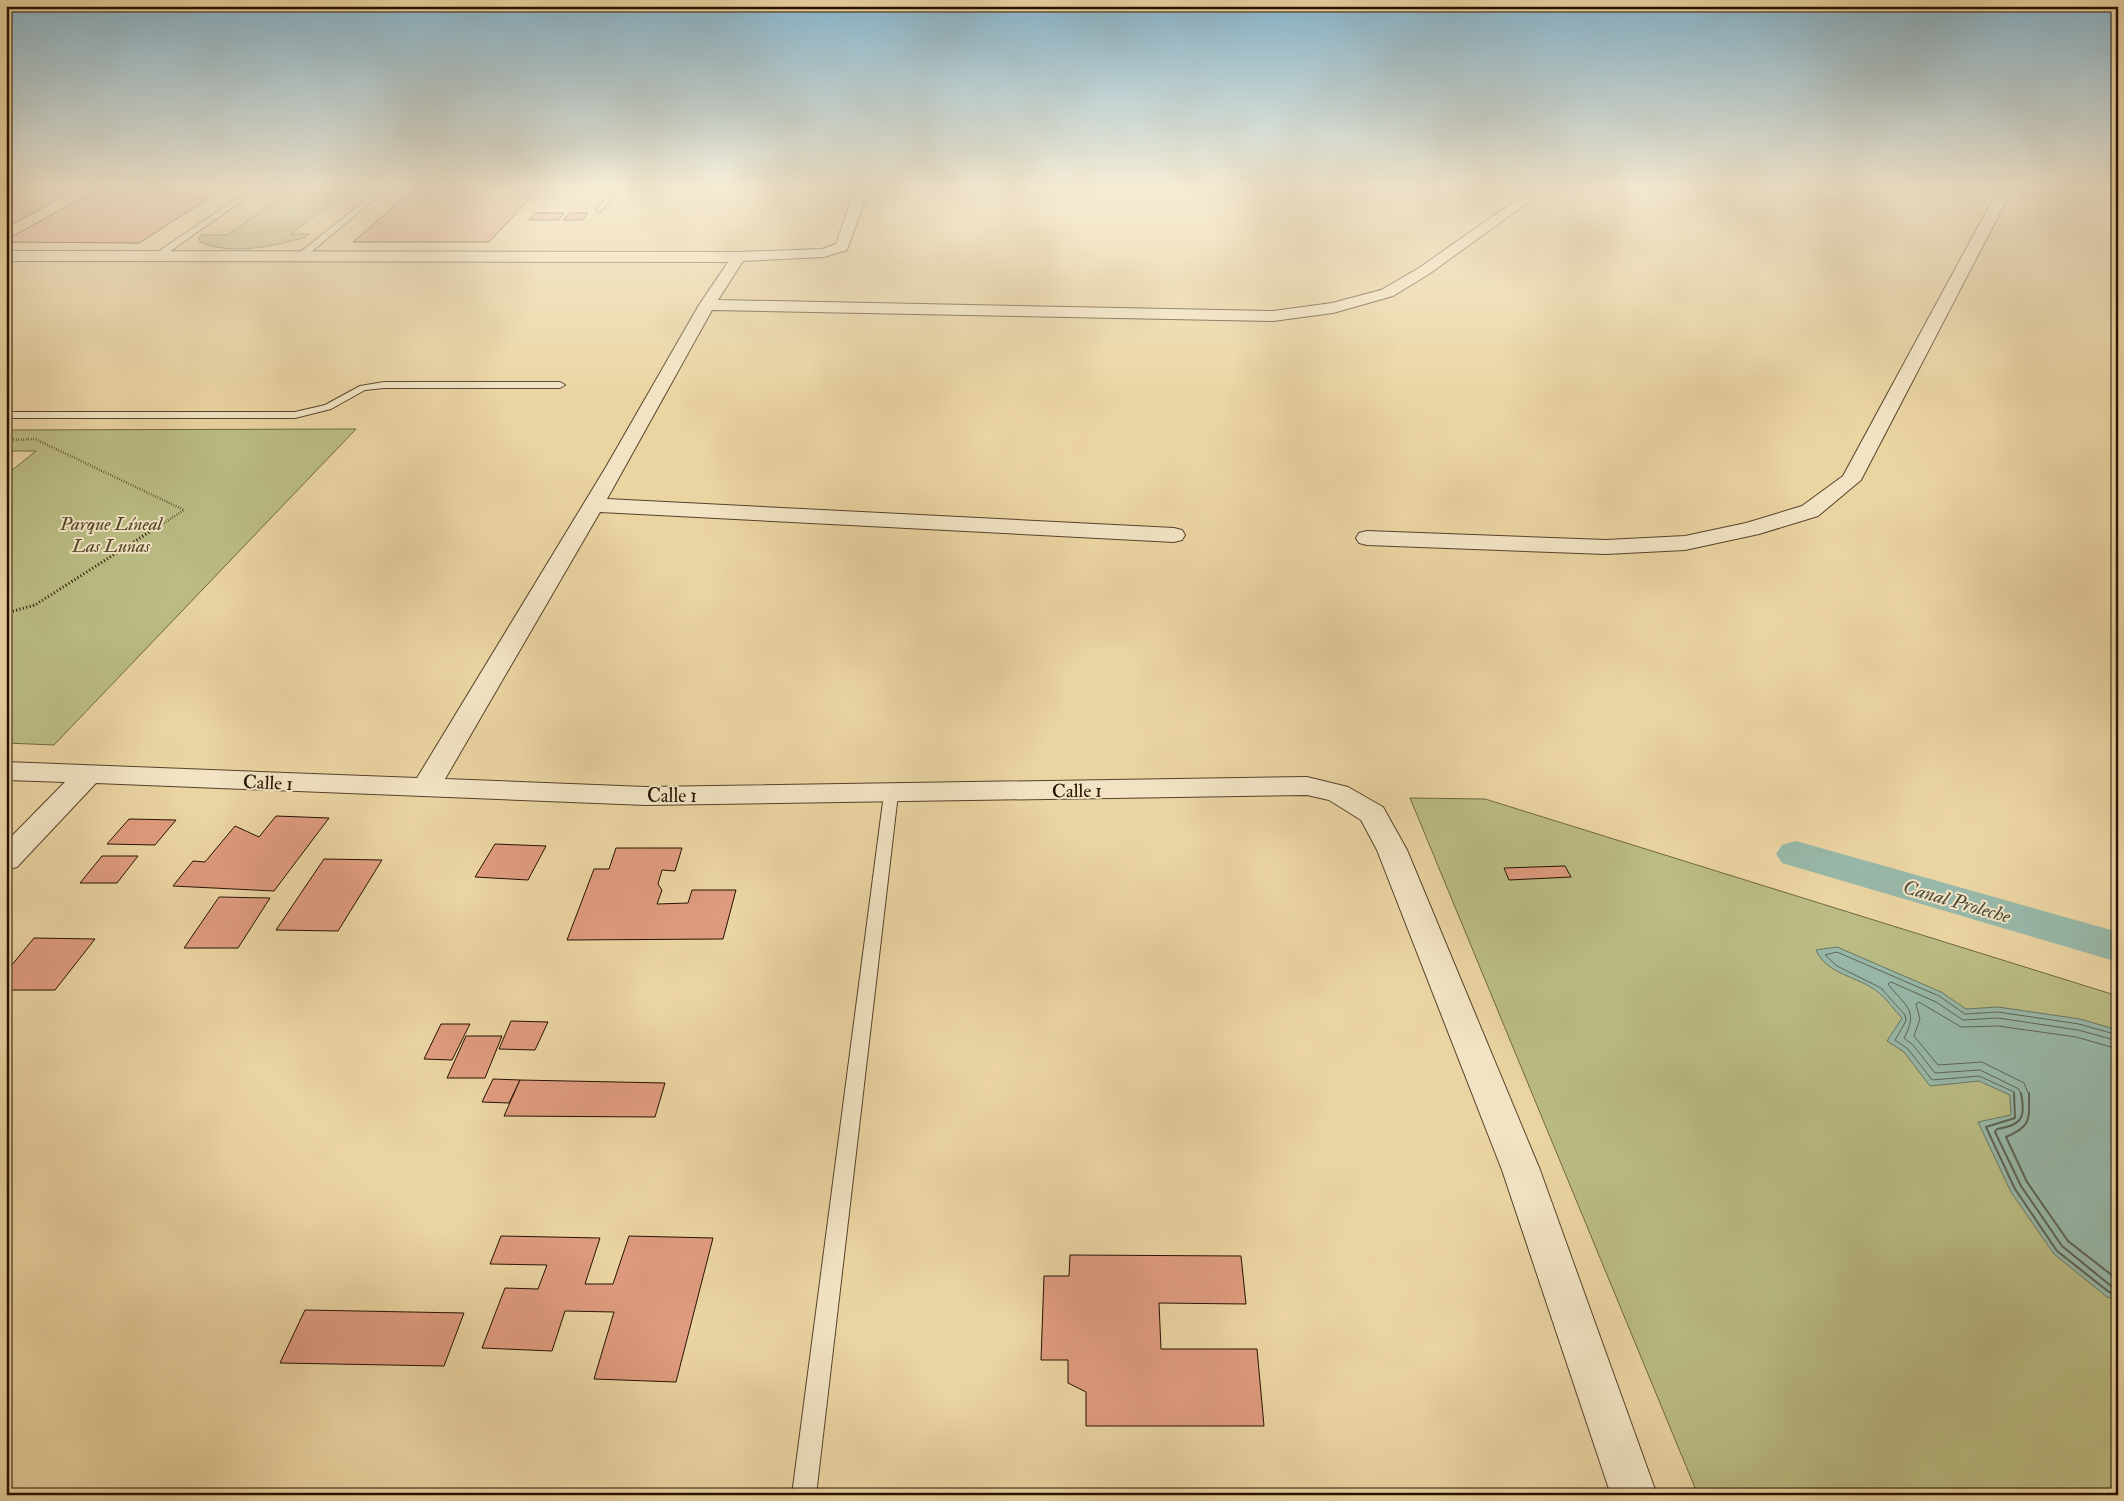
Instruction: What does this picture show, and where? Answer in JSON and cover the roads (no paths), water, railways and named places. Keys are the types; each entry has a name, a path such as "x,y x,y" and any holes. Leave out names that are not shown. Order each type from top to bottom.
{"street":[{"path":"426,787 594,505 671,372 707,305 737,258"},
{"path":"707,305 881,307 1205,316 1283,315 1333,308 1387,293 1442,258"},
{"path":"1367,538 1606,547 1686,543 1751,530 1810,510 1851,480 1969,258"},
{"path":"594,505 1174,535"},
{"name":"Calle 1","path":"6,771 87,776 646,796 891,794 1307,786 1338,793 1373,814 1392,850 1520,1170 1634,1495"},
{"path":"6,860 87,776"}],"lane":[{"path":"6,415 295,415 328,407 363,388 384,385 560,385"},
{"path":"804,1495 891,794"}],"water":[{"path":"1837,947 1941,992 1966,1009 1998,1007 2080,1019 2118,1030 2118,1300 2107,1297 2054,1254 2011,1192 1978,1122 2011,1115 2010,1095 1979,1081 1930,1086 1904,1052 1887,1041 1902,1018 1878,992 1835,970 1821,958 1816,950"}],"waterway":[{"name":"Canal Proleche","path":"1796,854 2118,947"}],"park label":[{"name":"Parque Líneal Las Lunas","path":"111,534"}]}
